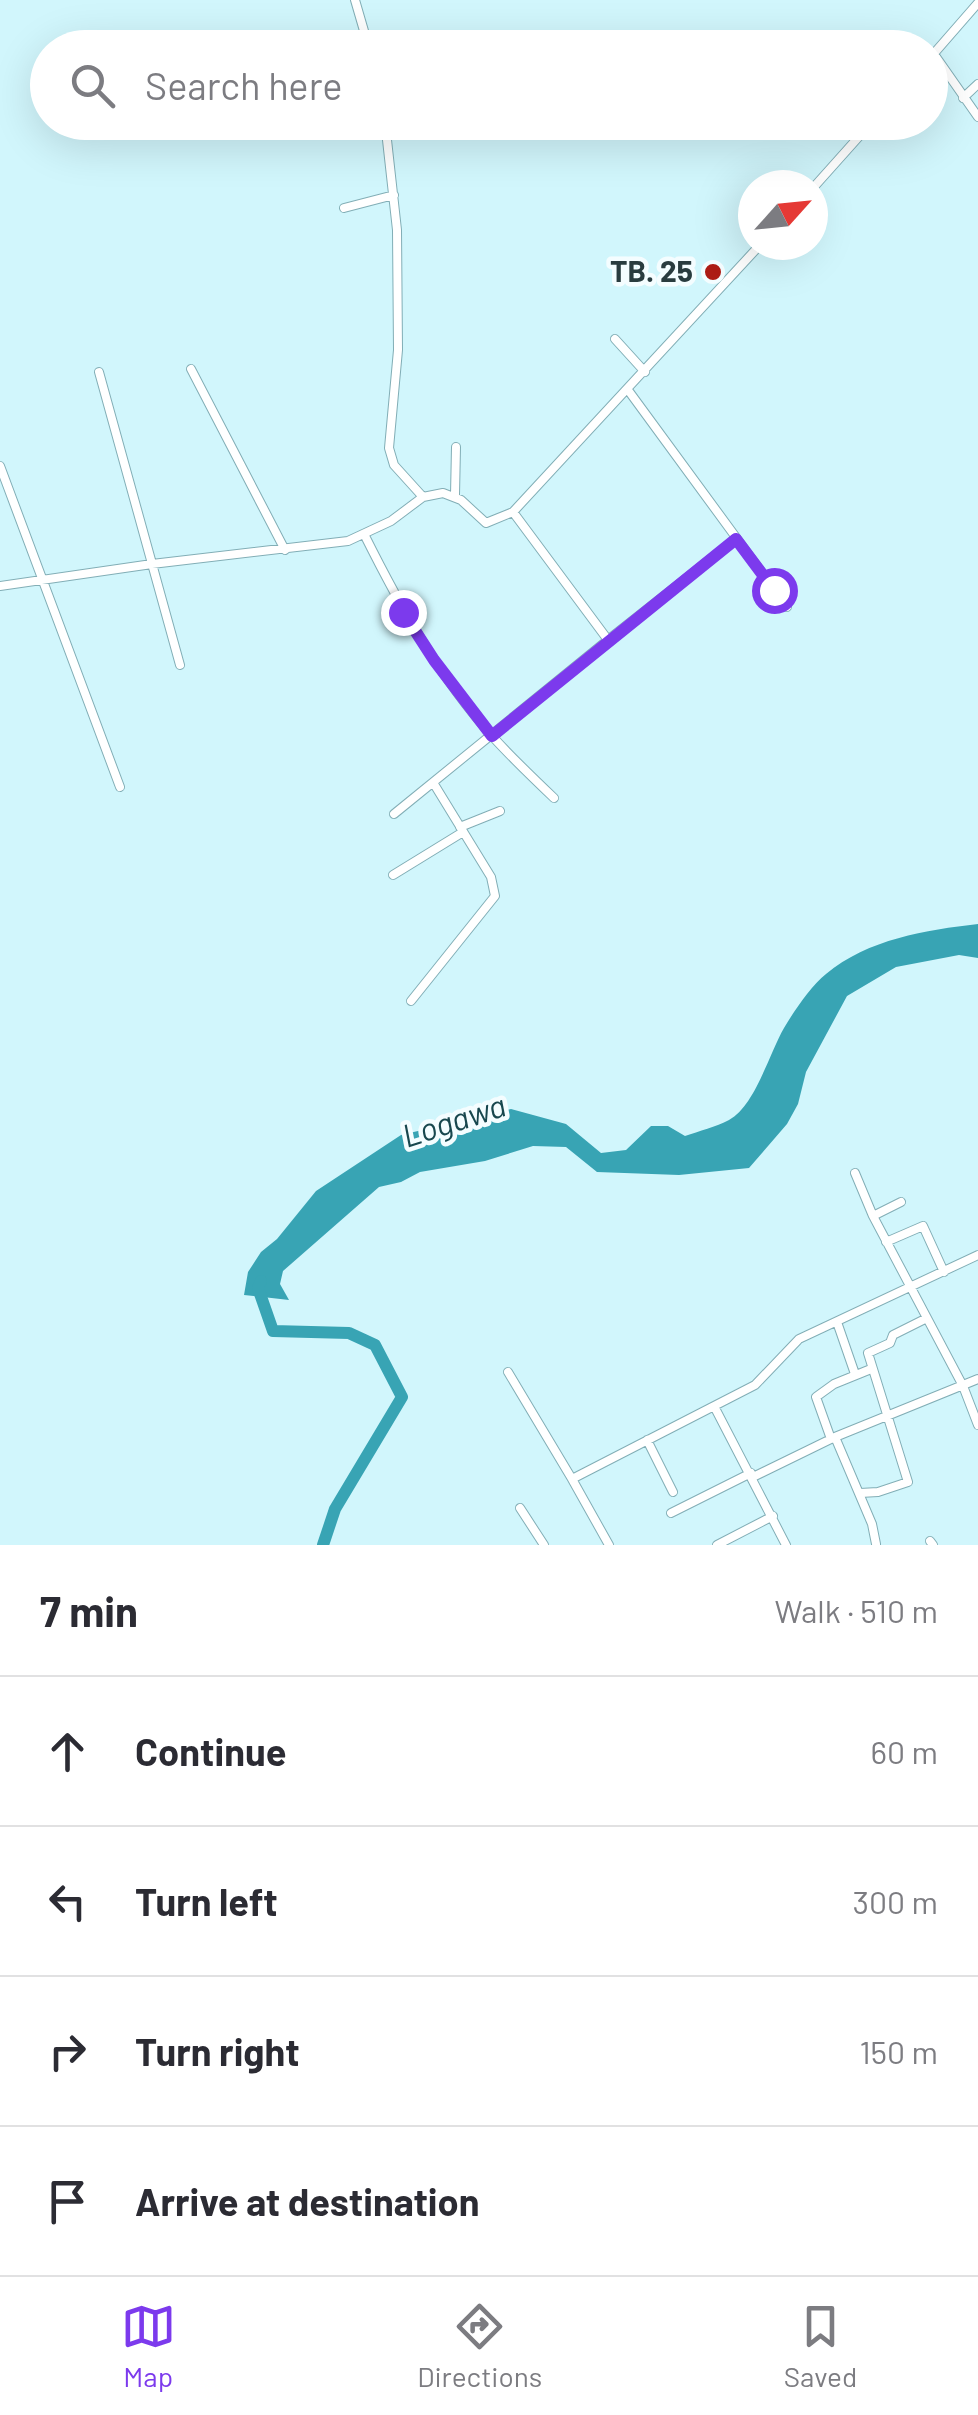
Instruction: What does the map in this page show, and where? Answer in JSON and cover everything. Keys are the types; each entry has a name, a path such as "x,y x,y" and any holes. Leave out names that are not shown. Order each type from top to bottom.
{"street":[{"path":"355,0 364,30"},
{"path":"948,38 978,3"},
{"path":"948,77 978,116"},
{"path":"964,98 978,84"},
{"path":"388,140 394,195 398,350 390,448 394,465 423,497"},
{"path":"828,171 856,140"},
{"path":"344,208 394,195"},
{"path":"0,586 348,541 411,509 423,497 443,493 455,496 486,523 514,512 746,260"},
{"path":"615,340 645,372"},
{"path":"191,369 285,550"},
{"path":"99,372 180,665"},
{"path":"628,390 787,606"},
{"path":"455,496 456,447"},
{"path":"0,466 120,787"},
{"path":"514,512 612,637 623,644"},
{"path":"364,534 413,628 492,736 554,798"},
{"path":"394,814 736,539"},
{"path":"412,1001 495,896 491,877 434,784"},
{"path":"393,875 462,829 500,811"},
{"path":"856,1173 909,1289 963,1386 978,1425"},
{"path":"873,1216 901,1202"},
{"path":"886,1242 923,1226 944,1272"},
{"path":"572,1480 755,1385 789,1345 978,1255"},
{"path":"860,1493 878,1492 908,1482 868,1354 890,1343 893,1335 925,1319"},
{"path":"837,1322 856,1374"},
{"path":"870,1369 834,1384 815,1399 860,1493 878,1544"},
{"path":"508,1372 609,1545"},
{"path":"672,1514 833,1438 978,1379"},
{"path":"715,1408 786,1545"},
{"path":"647,1440 673,1492"},
{"path":"520,1508 544,1545"},
{"path":"716,1545 773,1516"}],"water":[{"path":"978,924 978,958 959,955 896,967 847,996 806,1072 798,1104 787,1124 749,1168 679,1175 597,1172 566,1147 533,1146 485,1161 420,1172 379,1187 283,1271 280,1284 289,1300 244,1295 248,1272 261,1252 277,1239 316,1191 401,1135 511,1109 566,1124 601,1153 626,1150 651,1126 668,1126 685,1136 713,1127 729,1120 746,1103 788,1021 826,974 879,944 918,933"}],"waterway":[{"name":"Logawa","path":"261,1281 258,1288 273,1331 349,1333 375,1345 402,1397 335,1509 323,1545"}],"place":[{"name":"TB. 25","path":"713,272"}],"route":[{"path":"403,612 492,736 736,539 774,590"}]}
